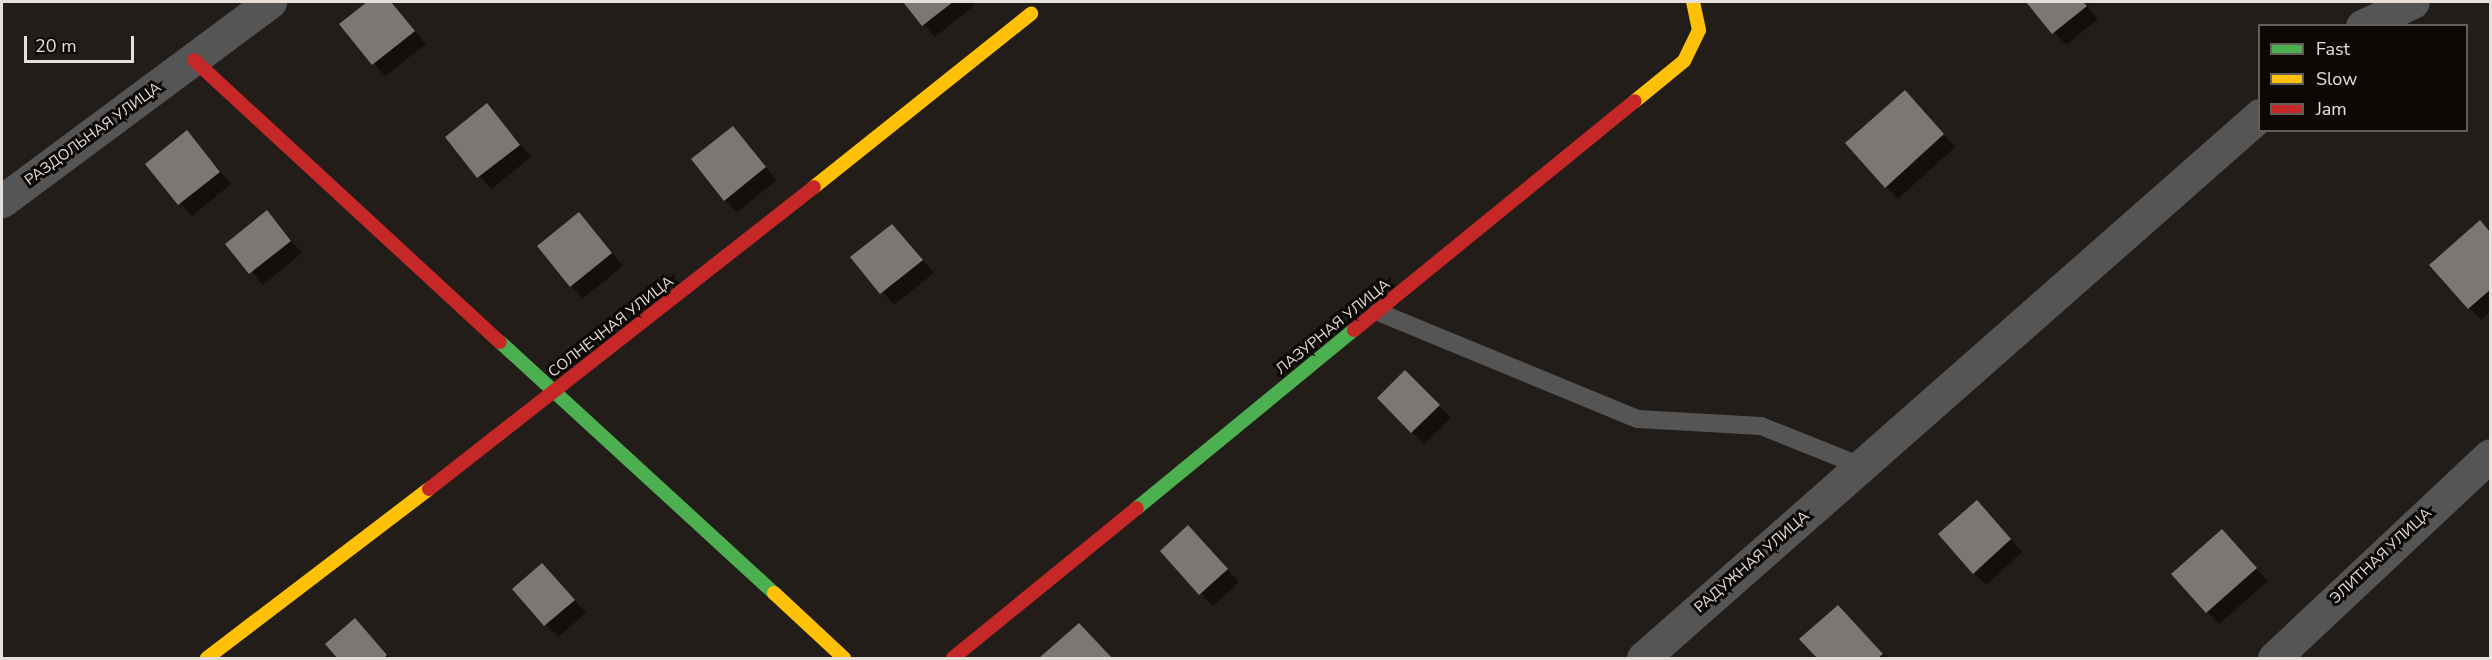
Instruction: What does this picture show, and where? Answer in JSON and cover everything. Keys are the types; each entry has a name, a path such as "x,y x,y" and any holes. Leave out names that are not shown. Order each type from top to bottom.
{"street":[{"name":"РАЗДОЛЬНАЯ УЛИЦА","path":"2,201 270,2"},
{"name":"ЛАЗУРНАЯ УЛИЦА","path":"952,658 1684,61 1699,30 1693,2"},
{"path":"2366,24 2413,2"},
{"name":"СОЛНЕЧНАЯ УЛИЦА","path":"207,658 553,394 1031,14"},
{"path":"194,60 553,394 844,658"},
{"name":"РАДУЖНАЯ УЛИЦА","path":"1643,658 2258,116"},
{"name":"ЭЛИТНАЯ УЛИЦА","path":"2274,658 2490,455"}],"lane":[{"path":"1378,312 1638,419 1761,426 1861,466"}],"building":[{"path":"367,2 391,2 415,31 372,65 339,24"},
{"path":"903,2 953,2 922,26"},
{"path":"2026,2 2083,2 2087,6 2052,34"},
{"path":"1905,90 1944,134 1885,188 1845,143"},
{"path":"487,103 520,145 477,178 445,137"},
{"path":"733,126 766,167 724,201 691,159"},
{"path":"187,130 220,172 178,205 145,164"},
{"path":"267,210 291,241 249,274 225,244"},
{"path":"579,212 612,253 570,287 537,246"},
{"path":"2480,220 2490,232 2490,290 2468,309 2429,265"},
{"path":"892,224 923,260 880,294 850,257"},
{"path":"1405,370 1440,405 1411,433 1377,398"},
{"path":"1977,500 2011,539 1973,574 1938,534"},
{"path":"1188,525 1228,569 1199,595 1160,551"},
{"path":"2222,529 2257,568 2206,613 2171,574"},
{"path":"542,563 575,600 544,626 512,589"},
{"path":"1838,605 1883,654 1878,658 1817,658 1799,639"},
{"path":"355,618 387,655 384,658 337,658 325,644"},
{"path":"1079,623 1112,658 1039,658"}],"traffic: fast":[{"path":"1137,508 1354,330"},
{"path":"500,342 774,593"}],"traffic: slow":[{"path":"1635,101 1684,61 1699,30 1693,2"},
{"path":"814,187 1031,14"},
{"path":"207,658 429,489"},
{"path":"774,593 844,658"}],"traffic: jam":[{"path":"194,60 500,342"},
{"path":"1354,330 1635,101"},
{"path":"429,489 814,187"},
{"path":"953,658 1137,508"}]}
